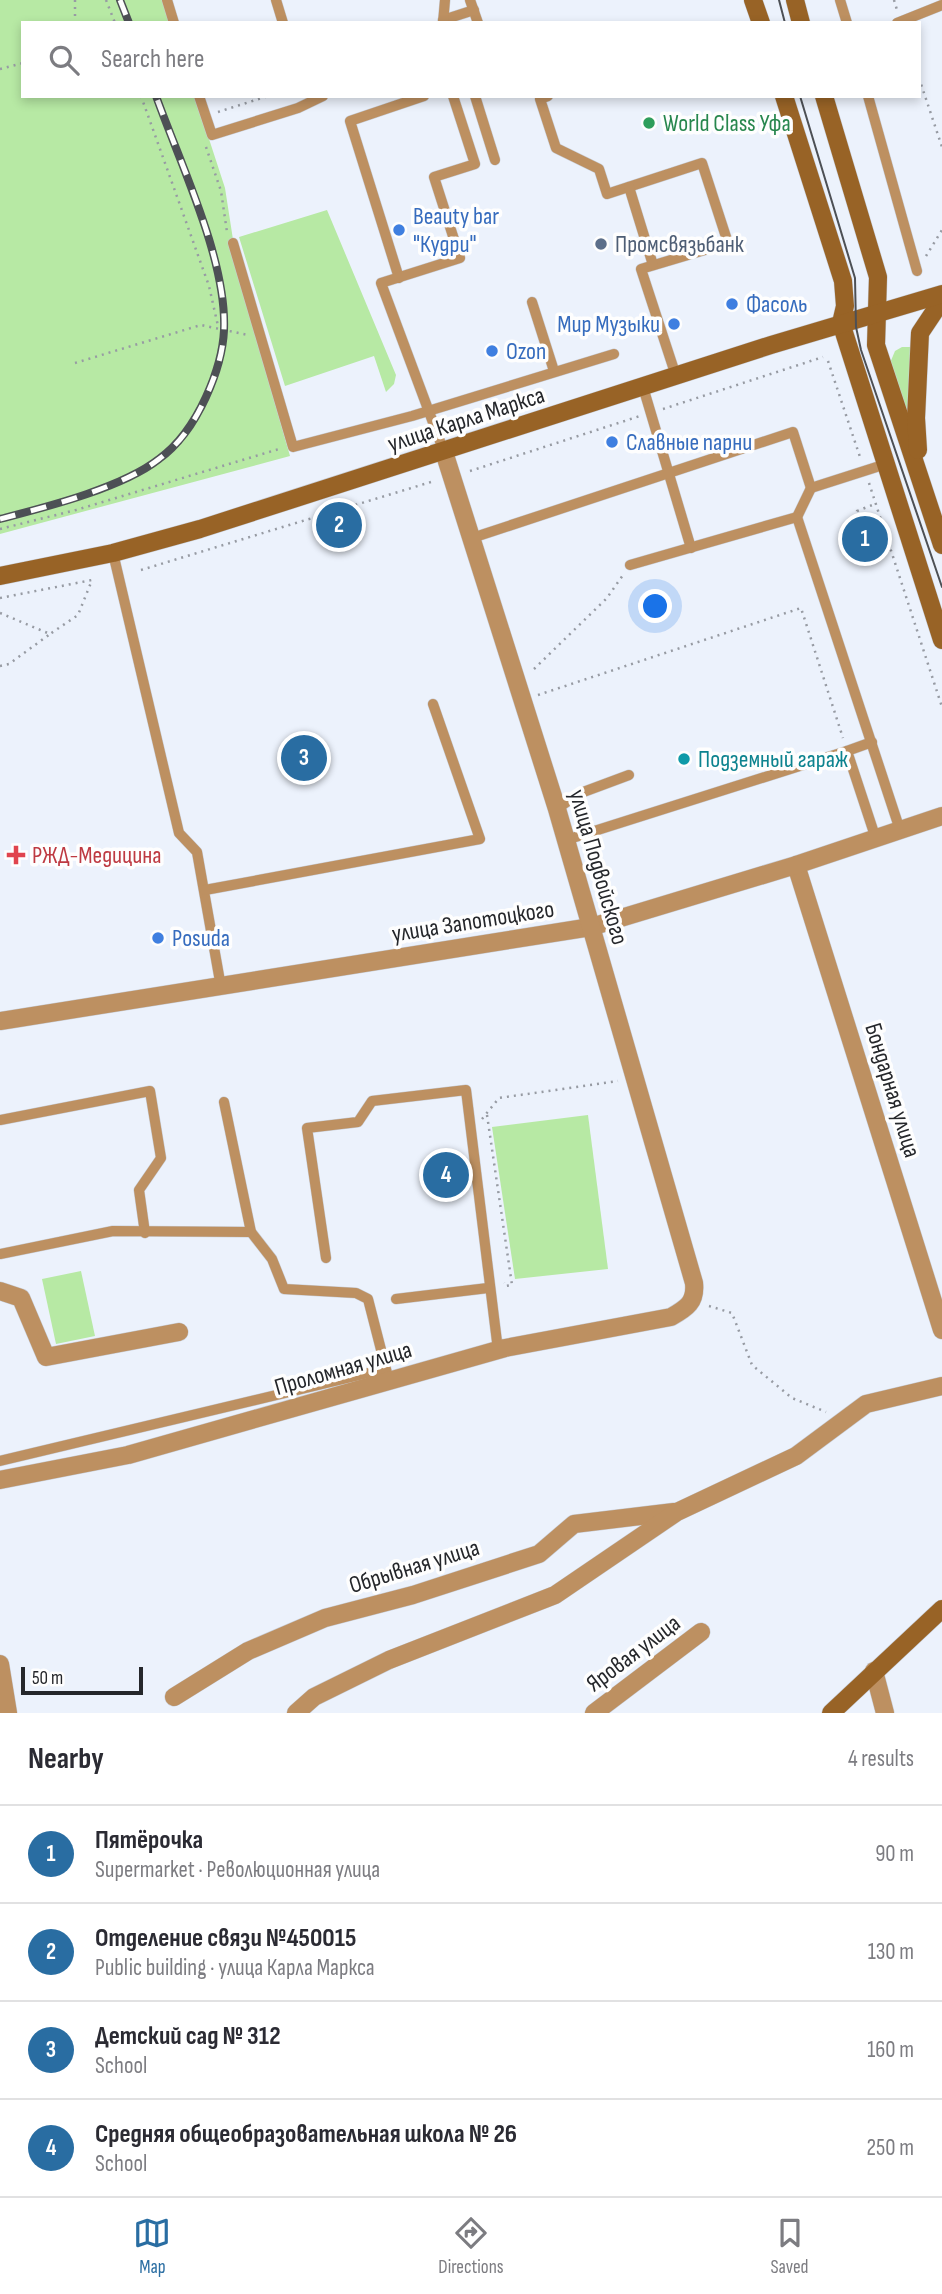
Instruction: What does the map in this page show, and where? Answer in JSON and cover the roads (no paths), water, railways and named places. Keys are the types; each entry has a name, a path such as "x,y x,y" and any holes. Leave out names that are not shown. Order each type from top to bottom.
{"street":[{"path":"753,0 760,21"},
{"path":"794,0 800,21"},
{"path":"785,98 844,281 845,306 841,323 942,640"},
{"path":"825,98 878,277 876,345 942,545"},
{"name":"улица Карла Маркса","path":"0,576 113,553 200,529 841,323 875,316 942,294"},
{"path":"921,481 916,418 920,333 942,300"},
{"name":"улица Подвойского","path":"444,452 469,539 557,809 701,1302"},
{"name":"улица Запотоцкого","path":"0,1021 221,988 591,927 796,865 942,816"},
{"name":"Бондарная улица","path":"796,865 942,1330"},
{"path":"0,1291 21,1297 46,1357 179,1332"},
{"name":"Проломная улица","path":"0,1480 128,1455 387,1374 671,1317 701,1302"},
{"name":"Обрывная улица","path":"296,1713 314,1697 389,1660 555,1595 677,1512 796,1456 866,1404 942,1386"},
{"name":"Обрывная улица","path":"174,1698 248,1651 325,1618 413,1595 539,1554 574,1524 677,1512"},
{"path":"831,1713 942,1609"},
{"name":"Яровая улица","path":"594,1713 701,1632"},
{"path":"874,1671 885,1713"},
{"path":"1,1673 8,1713"}],"lane":[{"path":"166,0 173,21"},
{"path":"276,0 282,21"},
{"path":"443,21 445,0"},
{"path":"840,0 845,21"},
{"path":"443,21 472,5"},
{"path":"902,21 942,5"},
{"path":"200,98 212,135 298,108 306,99"},
{"path":"399,278 350,121 418,98"},
{"path":"444,452 381,284 460,258 435,177 475,164 454,98"},
{"path":"476,98 495,160"},
{"path":"543,98 540,99 556,148 599,169 607,194 702,163 728,243 641,269 676,376"},
{"path":"869,98 917,271"},
{"path":"629,187 653,265"},
{"path":"233,243 293,447 427,411 614,354"},
{"path":"532,302 554,371"},
{"path":"643,387 691,548"},
{"path":"469,539 793,432 811,488 797,517 900,830"},
{"path":"811,488 886,464"},
{"path":"630,565 797,517"},
{"path":"113,553 179,833 197,852 221,988"},
{"path":"205,890 481,839 433,704"},
{"path":"566,840 872,742"},
{"path":"847,751 876,839"},
{"path":"557,809 578,794 629,775"},
{"path":"326,1258 307,1128 358,1122 372,1101 466,1090 491,1276 488,1288 498,1350"},
{"path":"0,1120 150,1091 161,1158 139,1190 145,1233"},
{"path":"0,1461 387,1374 368,1299 356,1293 284,1289 272,1259 251,1232 224,1102"},
{"path":"0,1254 113,1231 251,1232"},
{"path":"396,1299 488,1288"}],"tram line":[{"path":"779,0 784,21"},
{"path":"801,98 855,278 856,327 861,350 942,587"}],"railway":[{"path":"120,0 128,21"},
{"path":"0,519 105,488 159,459 187,431 213,380 221,356 224,330 218,273 200,212 157,98"}],"place":[{"name":"World Class Уфа","path":"649,123"},
{"name":"Beauty bar \"Кудри\"","path":"399,230"},
{"name":"Промсвязьбанк","path":"601,244"},
{"name":"Фасоль","path":"732,304"},
{"name":"Мир Музыки","path":"674,324"},
{"name":"Ozon","path":"492,351"},
{"name":"Славные парни","path":"612,442"},
{"name":"Отделение связи №450015","path":"339,525"},
{"name":"Пятёрочка","path":"865,539"},
{"name":"Детский сад № 312","path":"304,758"},
{"name":"Подземный гараж","path":"684,759"},
{"name":"РЖД-Медицина","path":"16,855"},
{"name":"Posuda","path":"158,938"},
{"name":"Средняя общеобразовательная школа № 26","path":"446,1175"}]}
